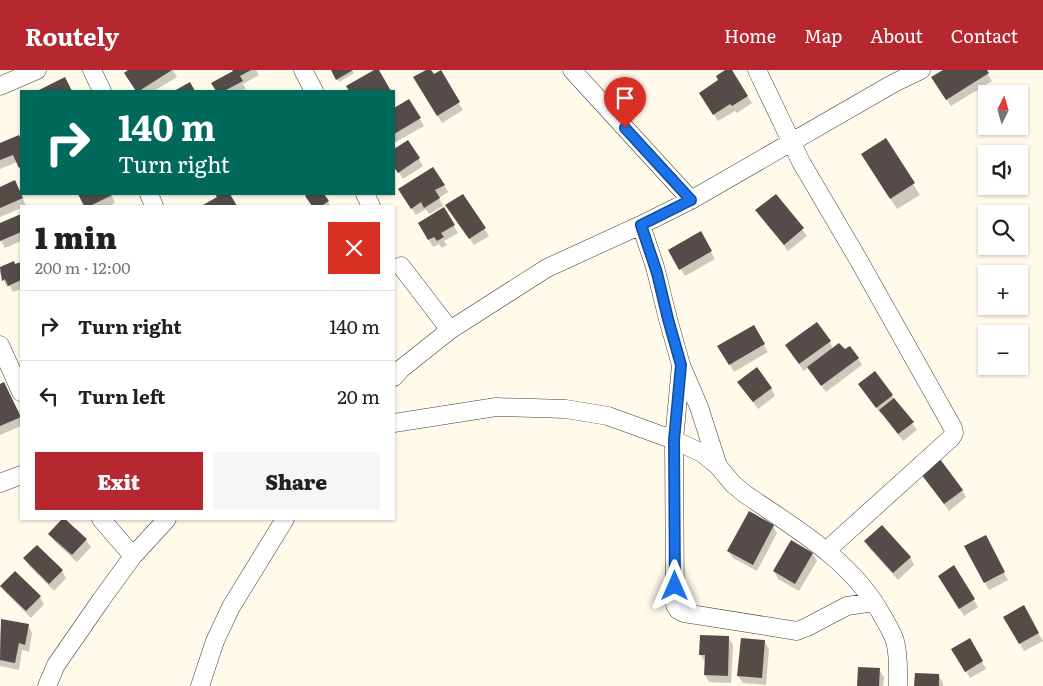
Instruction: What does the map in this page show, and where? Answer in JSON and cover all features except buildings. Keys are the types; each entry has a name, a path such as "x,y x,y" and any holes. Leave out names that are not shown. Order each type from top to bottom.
{"street":[{"path":"0,86 37,70"},
{"path":"92,70 102,90"},
{"path":"303,70 313,90"},
{"path":"572,70 691,200"},
{"path":"757,70 801,162 868,276 953,428 954,433 951,438 826,550"},
{"path":"395,376 450,330 547,268 691,200 792,142 891,77 921,70"},
{"path":"641,225 657,273 681,365 699,407 718,466"},
{"path":"396,264 450,330"},
{"path":"0,345 20,390"},
{"path":"681,365 674,440 675,605 678,610 684,613 797,631 847,606 874,602"},
{"path":"395,423 496,406 566,409 608,416 674,440 702,453 718,466 733,484 745,494 826,550 855,577 874,602 894,638 898,654 898,686"},
{"path":"0,483 20,475"},
{"path":"102,520 133,556"},
{"path":"47,686 56,665 101,600 133,556 167,520"},
{"path":"200,686 215,641 231,607 284,520"}],"route":[{"path":"625,128 691,200 641,225 657,273 681,365 674,440 675,586"}]}
